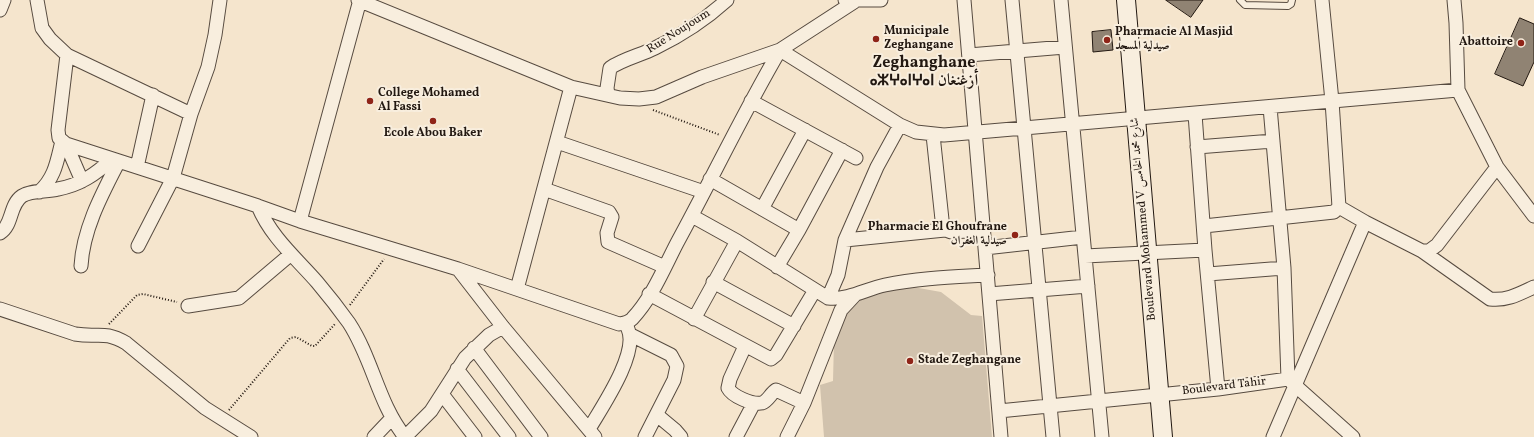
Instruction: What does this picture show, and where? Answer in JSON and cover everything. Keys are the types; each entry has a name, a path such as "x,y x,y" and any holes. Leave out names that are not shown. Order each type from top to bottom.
{"main road":[{"name":"Boulevard Mohammed V شارع محمد الخامس","path":"1126,0 1146,254 1163,437"}],"street":[{"path":"0,10 4,0"},
{"path":"37,0 42,28 50,39 67,55 191,114"},
{"path":"138,246 172,178 191,114 208,66 215,35 220,0"},
{"path":"300,222 359,0 571,87 608,94 620,98 648,99 702,77 780,50 848,1 882,0"},
{"name":"Rue Noujoum","path":"608,94 607,88 610,68 618,63 657,48 674,38 727,0"},
{"path":"964,0 1001,437"},
{"path":"1012,0 1053,437"},
{"path":"1061,0 1102,437"},
{"path":"1204,226 1334,212 1339,207 1332,101 1322,0"},
{"path":"1454,0 1458,90 1497,167 1534,216"},
{"path":"969,55 1065,47"},
{"path":"458,269 503,327 592,433 627,358 630,348 629,329 637,312 665,267 732,139 750,101 780,50"},
{"path":"780,50 900,125 916,132 933,135 1195,114 1458,90"},
{"path":"67,55 58,130 59,138 64,143 82,181"},
{"path":"517,289 571,87"},
{"path":"137,167 153,96"},
{"path":"750,101 856,158"},
{"path":"1270,107 1284,268 1291,382 1353,437"},
{"path":"1195,114 1205,250 1218,389"},
{"path":"828,298 838,275 845,240 877,167 900,125"},
{"path":"762,209 805,130"},
{"path":"933,135 942,227 945,230"},
{"path":"1197,147 1273,141"},
{"path":"557,142 704,192"},
{"path":"64,143 258,206 300,222 392,248 458,269 629,329 671,355 677,366 674,380 645,437"},
{"path":"39,192 48,182 56,167 64,143"},
{"path":"777,267 799,230 842,150"},
{"path":"0,233 5,228 13,206 18,199 27,194 59,189 82,181 116,160"},
{"path":"81,266 82,249 86,234 116,160"},
{"path":"1422,251 1429,251 1437,245 1497,167"},
{"path":"710,180 799,230"},
{"path":"544,189 609,212 612,217 607,233 608,242 665,267"},
{"path":"258,206 267,225 291,254 317,281 343,315 366,352 392,418 405,437 426,418 457,369 474,348 489,335 503,327"},
{"path":"1339,207 1422,251 1490,299 1502,300 1514,297 1534,287"},
{"path":"692,216 737,241 828,298 855,295 884,285 988,275"},
{"path":"1272,437 1291,382 1365,222"},
{"path":"845,240 945,230 950,232 984,230"},
{"path":"985,248 1083,237"},
{"path":"694,319 713,282 737,241"},
{"path":"1085,256 1205,250"},
{"path":"188,306 239,298 291,254"},
{"path":"1208,274 1284,268"},
{"path":"713,282 794,326"},
{"path":"989,294 1088,286"},
{"path":"649,294 768,359 773,359 814,290"},
{"path":"787,437 804,403 842,310 855,295"},
{"path":"0,309 76,334 87,336 101,334 111,335 126,343 205,408 251,437"},
{"path":"745,346 730,379 728,388 731,393 754,403 766,401 776,390 804,403"},
{"path":"474,348 541,437"},
{"path":"457,369 509,437"},
{"name":"Boulevard Tahir","path":"999,411 1291,382"},
{"path":"442,394 475,437"},
{"path":"736,437 754,403"},
{"path":"657,415 675,430 680,437"},
{"path":"374,437 392,418"}],"lane":[{"path":"1240,0 1245,5 1263,3 1288,6 1291,4 1292,0"}],"path":[{"path":"650,109 732,139"},
{"path":"221,418 290,338 296,337 312,346 315,346 343,315 392,248"},
{"path":"101,334 117,314 137,295 143,294 188,306"}],"shaded area":[{"name":"Stade Zeghangane","path":"913,287 941,292 971,315 982,316 992,437 824,437 820,385 833,381 834,341 848,311 868,294"}],"building":[{"path":"1166,0 1203,0 1191,17"},
{"name":"Abattoire","path":"1520,18 1534,24 1534,62 1523,86 1495,74"},
{"path":"1111,30 1113,50 1093,52 1092,32"}],"place":[{"name":"Municipale Zeghangane","path":"876,39"},
{"name":"Pharmacie Al Masjid صيدلية المسجد","path":"1107,40"},
{"name":"Abattoire","path":"1521,43"},
{"name":"College Mohamed Al Fassi","path":"370,101"},
{"name":"Ecole Abou Baker","path":"433,121"},
{"name":"Pharmacie El Ghoufrane صيدلية الغفران","path":"1015,235"},
{"name":"Stade Zeghangane","path":"910,361"}],"district":[{"name":"Zeghanghane ⴰⵣⵖⴰⵏⵖⴰⵏ أزغنغان","path":"924,73"}]}
